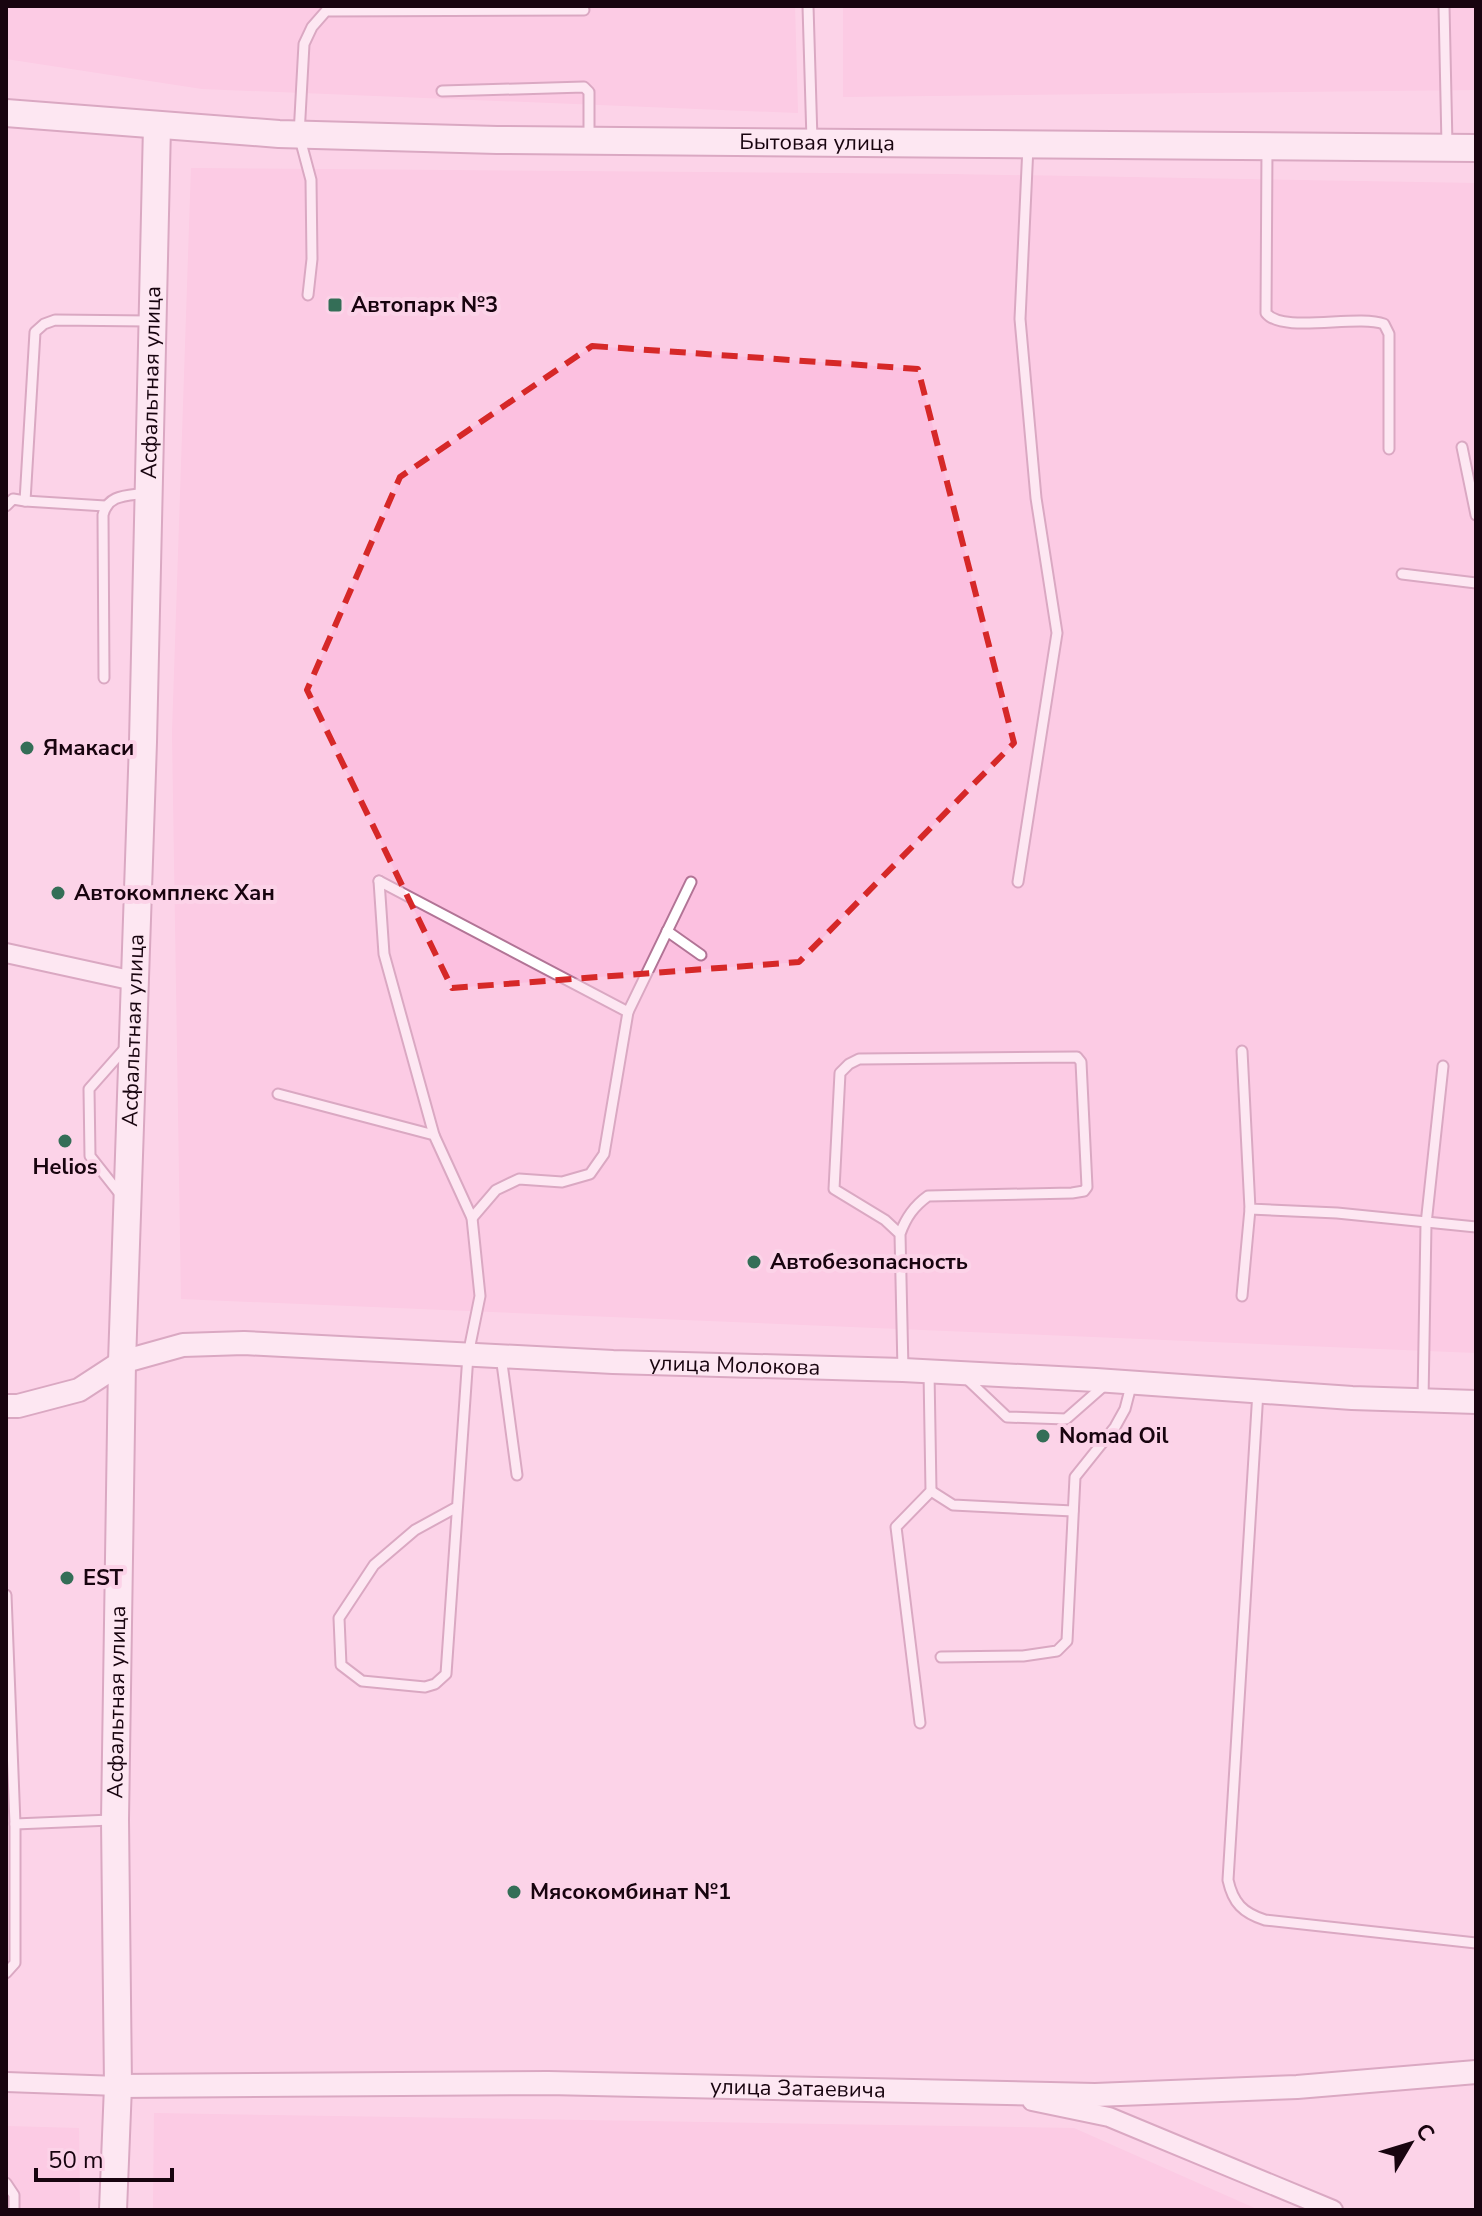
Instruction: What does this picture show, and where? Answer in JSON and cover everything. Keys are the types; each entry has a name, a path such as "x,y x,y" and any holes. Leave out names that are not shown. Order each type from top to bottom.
{"main road":[{"path":"6,113 157,126"},
{"name":"Бытовая улица","path":"157,126 299,135 589,141 1476,148"},
{"name":"Асфальтная улица","path":"113,2210 118,2086 115,1820 122,1362 157,126"}],"street":[{"path":"6,953 134,981"},
{"name":"улица Молокова","path":"6,1406 79,1390 122,1362 183,1345 244,1343 468,1355 903,1370 1476,1402"},
{"name":"улица Затаевича","path":"118,2086 548,2083 1095,2095 1297,2087 1476,2072"},
{"path":"6,2082 118,2086"},
{"path":"986,2091 1109,2117 1333,2210"}],"lane":[{"path":"808,6 812,144"},
{"path":"1444,6 1447,148"},
{"path":"308,295 312,259 311,180 299,135 304,44 312,27 326,11 584,10"},
{"path":"442,91 584,87 589,92 589,141"},
{"path":"1018,882 1057,633 1036,498 1020,319 1028,146"},
{"path":"1267,148 1266,313 1275,320 1295,322 1369,321 1384,324 1389,334 1389,449"},
{"path":"25,501 35,332 55,320 153,321"},
{"path":"1462,447 1476,515"},
{"path":"104,678 105,506 113,498 149,492"},
{"path":"6,506 13,499 105,506"},
{"path":"1402,574 1476,583"},
{"path":"457,1507 415,1530 374,1565 339,1618 341,1665 362,1681 425,1687 435,1684 446,1674 468,1355 480,1296 472,1218 434,1135 384,954 379,881 628,1012"},
{"path":"472,1218 496,1190 519,1179 562,1182 590,1174 604,1154 628,1012 691,882"},
{"path":"667,931 701,955"},
{"path":"128,1203 90,1156 89,1089 132,1041"},
{"path":"1242,1051 1250,1209 1242,1296"},
{"path":"900,1234 885,1220 834,1189 840,1073 859,1059 1077,1057 1081,1062 1087,1181 1084,1191 928,1196 912,1210 900,1234 903,1370"},
{"path":"1423,1400 1426,1224 1443,1066"},
{"path":"278,1094 434,1135"},
{"path":"1250,1209 1337,1213 1476,1227"},
{"path":"501,1356 517,1475"},
{"path":"920,1723 896,1527 931,1491 929,1372"},
{"path":"962,1373 1007,1417 1066,1419 1109,1381"},
{"path":"941,1657 1023,1656 1062,1648 1069,1633 1075,1477 1115,1427 1125,1409 1132,1382"},
{"path":"1258,1391 1238,1697 1230,1889 1236,1903 1246,1914 1265,1920 1476,1943"},
{"path":"931,1491 953,1505 1073,1511"},
{"path":"6,1595 15,1824 15,1963 6,1973"},
{"path":"15,1824 115,1820"},
{"path":"6,2183 14,2195 14,2210"}],"highlighted area":[{"path":"592,346 918,369 1014,743 799,962 452,988 307,690 400,477"}],"shaded area":[{"path":"6,6 795,6 798,113 202,89 6,59"},
{"path":"843,6 1476,6 1476,90 843,97"},
{"path":"191,168 951,174 1476,183 1476,1353 181,1299 172,733"},
{"path":"154,2113 1074,2128 1259,2210 153,2210"},
{"path":"6,2126 79,2128 80,2210 6,2210"}],"place":[{"name":"Автопарк №3","path":"335,305"},
{"name":"Ямакаси","path":"27,748"},
{"name":"Автокомплекс Хан","path":"58,893"},
{"name":"Helios","path":"65,1141"},
{"name":"Автобезопасность","path":"754,1262"},
{"name":"Nomad Oil","path":"1043,1436"},
{"name":"EST","path":"67,1578"},
{"name":"Мясокомбинат №1","path":"514,1892"}]}
